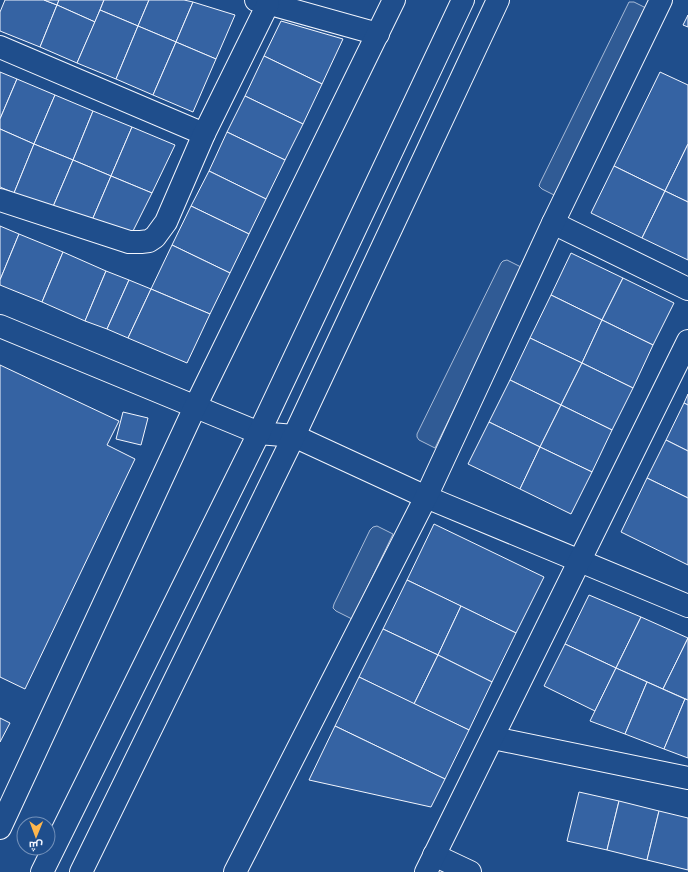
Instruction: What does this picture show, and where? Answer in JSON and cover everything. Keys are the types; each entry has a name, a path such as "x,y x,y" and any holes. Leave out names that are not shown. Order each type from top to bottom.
{"main road":[{"path":"0,828 195,407 394,0"},
{"path":"42,872 259,433 463,0"},
{"path":"81,872 294,436 498,0"},
{"path":"235,872 426,497 553,223 661,0"},
{"path":"0,200 129,242 149,241 155,237 166,222 262,2 378,34"},
{"path":"0,46 204,134"},
{"path":"553,223 688,289"},
{"path":"0,326 259,433 294,436 426,497 688,606"},
{"path":"470,872 430,863 688,341"},
{"path":"493,738 688,778"}],"shaded area":[{"path":"629,2 634,2 650,10 558,197 542,189 539,186 540,183"},
{"path":"507,260 523,268 435,448 419,440 417,434 501,263"},
{"path":"377,526 393,534 352,619 336,611 333,608 334,604 370,530"}],"building":[{"path":"5,0 44,0 57,5 40,47 0,31 0,12"},
{"path":"44,0 59,0 57,5"},
{"path":"59,0 104,0 95,22 57,5"},
{"path":"104,0 149,0 138,26 100,10"},
{"path":"149,0 184,0 193,2 176,42 138,26"},
{"path":"193,2 235,15 216,59 176,42"},
{"path":"57,5 95,22 77,63 40,47"},
{"path":"100,10 138,26 116,79 77,63"},
{"path":"688,15 688,27 683,25"},
{"path":"281,21 343,39 322,84 264,56"},
{"path":"138,26 176,42 153,95 116,79"},
{"path":"176,42 216,59 193,112 153,95"},
{"path":"264,56 322,84 303,124 245,96"},
{"path":"0,72 17,79 0,119"},
{"path":"660,72 688,85 688,144 665,191 614,166"},
{"path":"17,79 55,95 34,144 0,129 0,119"},
{"path":"55,95 93,111 73,160 34,144"},
{"path":"245,96 303,124 285,160 227,132"},
{"path":"93,111 132,127 111,176 73,160"},
{"path":"132,127 175,145 152,193 111,176"},
{"path":"0,129 34,144 14,193 0,187"},
{"path":"227,132 285,160 266,199 209,171"},
{"path":"34,144 73,160 52,209 14,193"},
{"path":"688,144 688,202 665,191"},
{"path":"73,160 111,176 90,225 52,209"},
{"path":"614,166 665,191 642,238 591,213"},
{"path":"209,171 266,199 249,234 191,206"},
{"path":"111,176 152,193 128,241 90,225"},
{"path":"665,191 688,202 688,260 642,238"},
{"path":"191,206 249,234 230,273 172,245"},
{"path":"0,226 19,234 0,280"},
{"path":"19,234 63,252 42,302 0,285 0,280"},
{"path":"172,245 230,273 210,314 151,289"},
{"path":"63,252 106,271 85,321 42,302"},
{"path":"571,253 623,278 602,320 551,295"},
{"path":"106,271 129,280 107,329 85,321"},
{"path":"623,278 674,303 653,345 602,320"},
{"path":"129,280 151,289 128,338 107,329"},
{"path":"151,289 210,314 187,363 128,338"},
{"path":"551,295 602,320 582,363 530,338"},
{"path":"602,320 653,345 633,388 582,363"},
{"path":"530,338 582,363 561,405 510,380"},
{"path":"582,363 633,388 612,430 561,405"},
{"path":"0,365 119,421 107,445 135,459 25,689 0,677"},
{"path":"510,380 561,405 540,447 489,422"},
{"path":"688,394 688,405 684,403"},
{"path":"684,403 688,405 688,451 666,440"},
{"path":"561,405 612,430 592,472 540,447"},
{"path":"123,412 148,418 141,445 116,439"},
{"path":"489,422 540,447 520,489 468,464"},
{"path":"666,440 688,451 688,498 647,478"},
{"path":"540,447 592,472 571,514 520,489"},
{"path":"647,478 688,498 688,565 621,532"},
{"path":"434,524 544,577 516,633 407,580"},
{"path":"407,580 461,606 438,655 383,629"},
{"path":"589,595 641,617 616,668 565,644"},
{"path":"461,606 516,633 492,682 438,655"},
{"path":"641,617 688,638 663,689 616,668"},
{"path":"383,629 438,655 414,704 359,677"},
{"path":"688,638 688,700 663,689"},
{"path":"565,644 616,668 595,711 544,686"},
{"path":"438,655 492,682 469,730 414,704"},
{"path":"616,668 647,682 625,734 590,721"},
{"path":"359,677 469,730 445,779 335,726"},
{"path":"647,682 685,699 664,749 625,734"},
{"path":"685,699 688,700 688,758 664,749"},
{"path":"0,718 10,723 0,742"},
{"path":"335,726 445,779 431,807 309,780"},
{"path":"579,792 619,801 607,850 567,841"},
{"path":"619,801 659,811 647,860 607,850"},
{"path":"659,811 688,818 688,870 647,860"}]}
